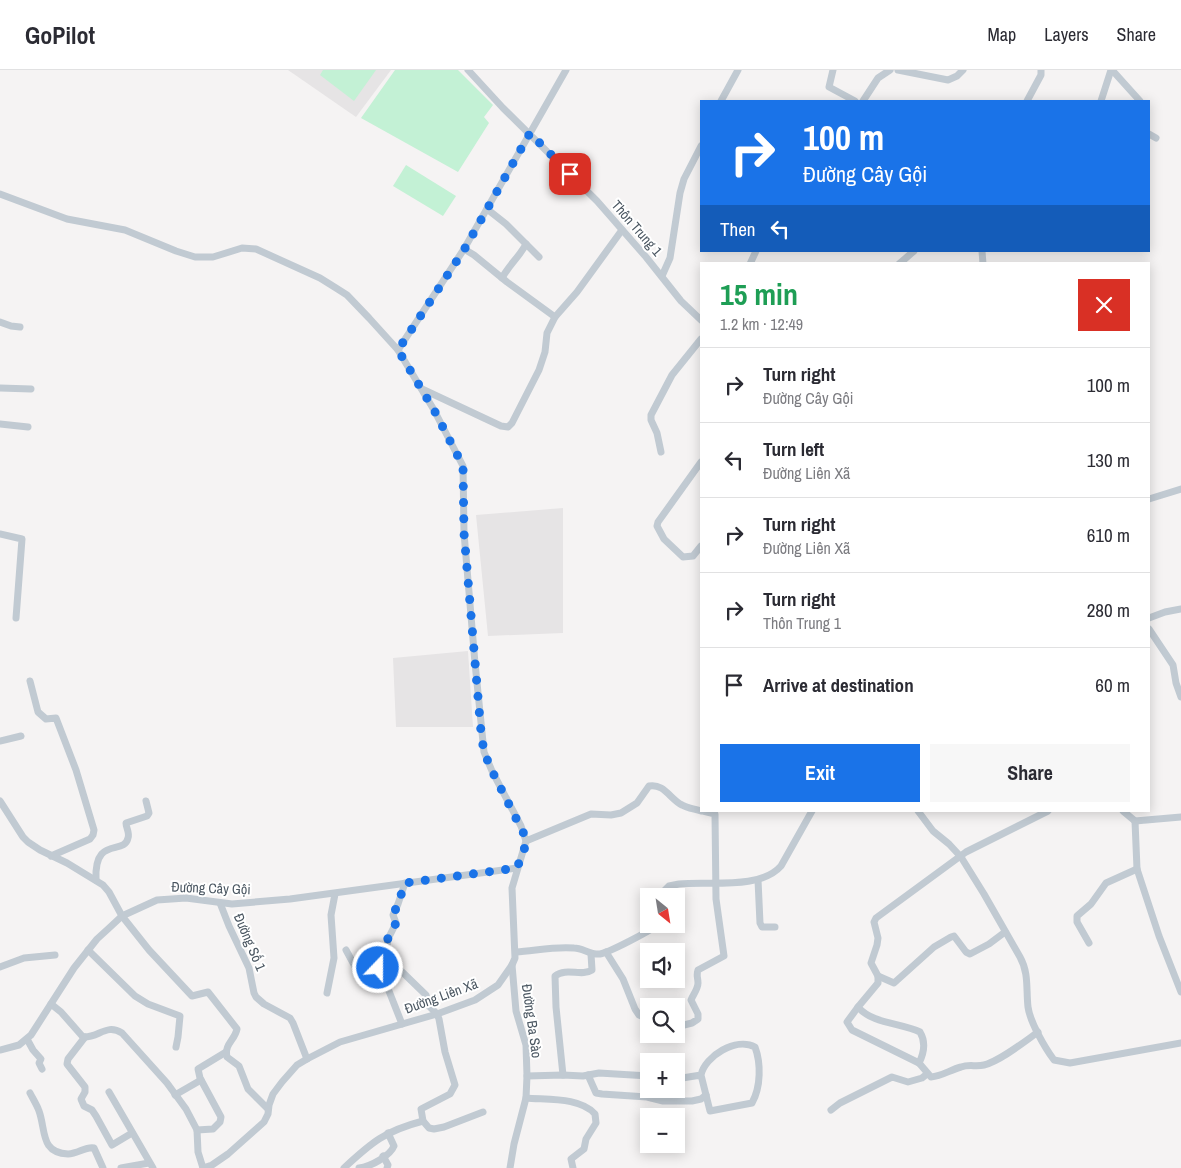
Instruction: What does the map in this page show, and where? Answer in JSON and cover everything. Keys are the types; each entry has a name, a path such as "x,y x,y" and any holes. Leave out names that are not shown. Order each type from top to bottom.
{"street":[{"name":"Thôn Trung 1","path":"468,70 597,201 662,276 681,301 700,319"},
{"path":"398,350 464,250 566,70"},
{"path":"722,100 738,70"},
{"path":"834,70 828,87 853,100"},
{"path":"864,100 878,78 890,70"},
{"path":"898,70 948,80 957,76 962,70"},
{"path":"1028,100 1041,75 1041,70"},
{"path":"1101,100 1111,70 1139,100"},
{"path":"1150,135 1156,138"},
{"path":"662,276 670,258 682,186 700,148"},
{"path":"0,194 67,218 125,230 180,253 195,257 213,257 242,248 256,249 320,278 341,292 369,318 398,350 422,389 463,466 464,533 484,752 521,826 526,841 591,814 611,815 621,813 637,803 649,786 655,785 662,788 682,806 700,810"},
{"path":"487,208 539,257"},
{"path":"422,389 501,426 508,427 512,423 539,370 545,352 548,333 555,317 577,292 622,230"},
{"path":"502,278 526,244"},
{"path":"464,250 555,317"},
{"path":"901,262 913,252"},
{"path":"0,322 20,328"},
{"path":"661,452 657,433 651,420 651,414 672,375 700,340"},
{"path":"0,388 31,389"},
{"path":"0,424 28,427"},
{"path":"700,463 657,526 664,539 683,557 693,556 700,547"},
{"path":"1150,499 1181,490"},
{"path":"0,534 22,539 16,618"},
{"path":"1150,618 1181,609"},
{"path":"1150,630 1173,665 1176,683 1181,696"},
{"path":"30,681 38,712 46,719 56,718 76,770 84,803 94,830 90,839 51,856"},
{"path":"0,741 21,736"},
{"path":"0,800 22,837 32,846 96,880 109,892 122,916 192,996 208,992 237,1029 227,1046 227,1057 236,1063 241,1070 248,1089 268,1109"},
{"path":"96,880 95,870 99,856 103,852 127,841 129,837 126,822 147,816 149,813 146,801"},
{"path":"685,1025 698,1019 698,1014 691,1000 697,989 698,982 696,976 698,970 724,956 716,899 715,814 706,812"},
{"path":"667,888 669,886 692,883 758,880 775,873 781,866 811,812"},
{"path":"919,812 934,831 960,857 1024,964 1028,982 1028,1009 1038,1032 1054,1060 1070,1063 1181,1043"},
{"path":"1038,1032 991,1063 982,1066 968,1065 937,1077 931,1077 920,1063 859,1034 848,1027 846,1022 878,983 878,976 871,963 878,938 874,922 876,918 966,852 1046,812"},
{"path":"1124,812 1135,821 1181,816"},
{"path":"1135,821 1137,869 1159,936 1180,988"},
{"name":"Đường Liên Xã","path":"203,1168 220,1161 264,1122 273,1094 293,1070 307,1059 340,1042 437,1014 475,1000 498,985 512,965 516,952 512,896 513,883 526,841"},
{"name":"Đường Cây Gội","path":"0,1050 20,1045 27,1039 36,1029 63,984 97,939 122,916 145,905 166,898 186,898 220,903 335,894 517,868"},
{"path":"1089,943 1076,922 1077,916 1091,904 1106,883 1137,869"},
{"path":"758,880 760,923 762,927 775,927"},
{"path":"402,1024 380,963 386,952 388,938 396,923 393,915 405,883"},
{"path":"327,993 334,958 332,915 335,894"},
{"name":"Đường Số 1","path":"220,903 249,968 254,993 264,1004 290,1018 307,1059"},
{"path":"878,976 894,983 934,947 951,937 954,936 966,952 970,954 989,944 1005,932"},
{"path":"516,952 575,948 591,954 606,952 643,933"},
{"path":"88,950 135,996 180,1016 176,1047"},
{"path":"346,950 358,972 380,963 395,965 426,995 429,1006 437,1014 455,1085 450,1094 421,1109 422,1121 429,1128 438,1129 483,1112"},
{"path":"606,952 623,979 635,1009 640,1015"},
{"path":"563,1075 556,1007 556,976 567,972 588,973 592,970 591,954"},
{"path":"0,967 24,958 55,955"},
{"name":"Đường Ba Sào","path":"510,1168 526,1098 527,1076 526,1045 516,1011 512,965"},
{"path":"51,1004 86,1037"},
{"path":"858,1007 862,1012 871,1016 920,1032 923,1050 920,1063"},
{"path":"132,1133 112,1145 96,1116 82,1103 81,1099 85,1092 85,1087 68,1064 68,1059 86,1037 115,1029 122,1033 167,1083 186,1109 197,1130 198,1152 203,1168"},
{"path":"27,1039 41,1059 39,1063 42,1069"},
{"path":"745,1044 755,1047 759,1070 752,1102 710,1111 706,1095 701,1076 703,1069 718,1052 726,1048 745,1044"},
{"path":"197,1130 213,1129 220,1122 221,1117 198,1074 198,1069 226,1052"},
{"path":"527,1076 588,1075 599,1073 640,1075"},
{"path":"831,1110 840,1103 892,1077 898,1077 908,1082 922,1078 927,1074"},
{"path":"588,1075 592,1088 596,1093 647,1097 663,1101 692,1101 701,1099 706,1095"},
{"path":"685,1077 701,1076"},
{"path":"175,1095 201,1080"},
{"path":"109,1092 151,1165 121,1168"},
{"path":"30,1093 39,1110 44,1135 51,1149 56,1152 70,1154 90,1147 94,1148 103,1168"},
{"path":"526,1098 571,1102 586,1107 594,1114 596,1123 586,1139 584,1149 571,1159 573,1168"},
{"path":"344,1168 370,1145 388,1133 422,1121"},
{"path":"359,1168 371,1166 392,1150 394,1146 388,1133"},
{"path":"383,1156 388,1165 387,1168"}],"shaded area":[{"path":"288,70 391,70 356,117"},
{"path":"563,508 563,633 488,636 476,515"},
{"path":"468,651 473,727 396,727 393,658"}],"green space":[{"path":"323,70 376,70 354,101 320,75"},
{"path":"395,70 458,70 493,105 484,117 489,123 458,172 361,118"},
{"path":"406,165 456,196 443,216 393,186"}],"route":[{"path":"378,968 377,965 382,961 387,949 386,943 396,923 393,912 398,904 405,883 517,868 526,841 521,826 484,752 474,663 464,533 463,466 434,410 398,350 464,250 530,133 570,174"}]}
